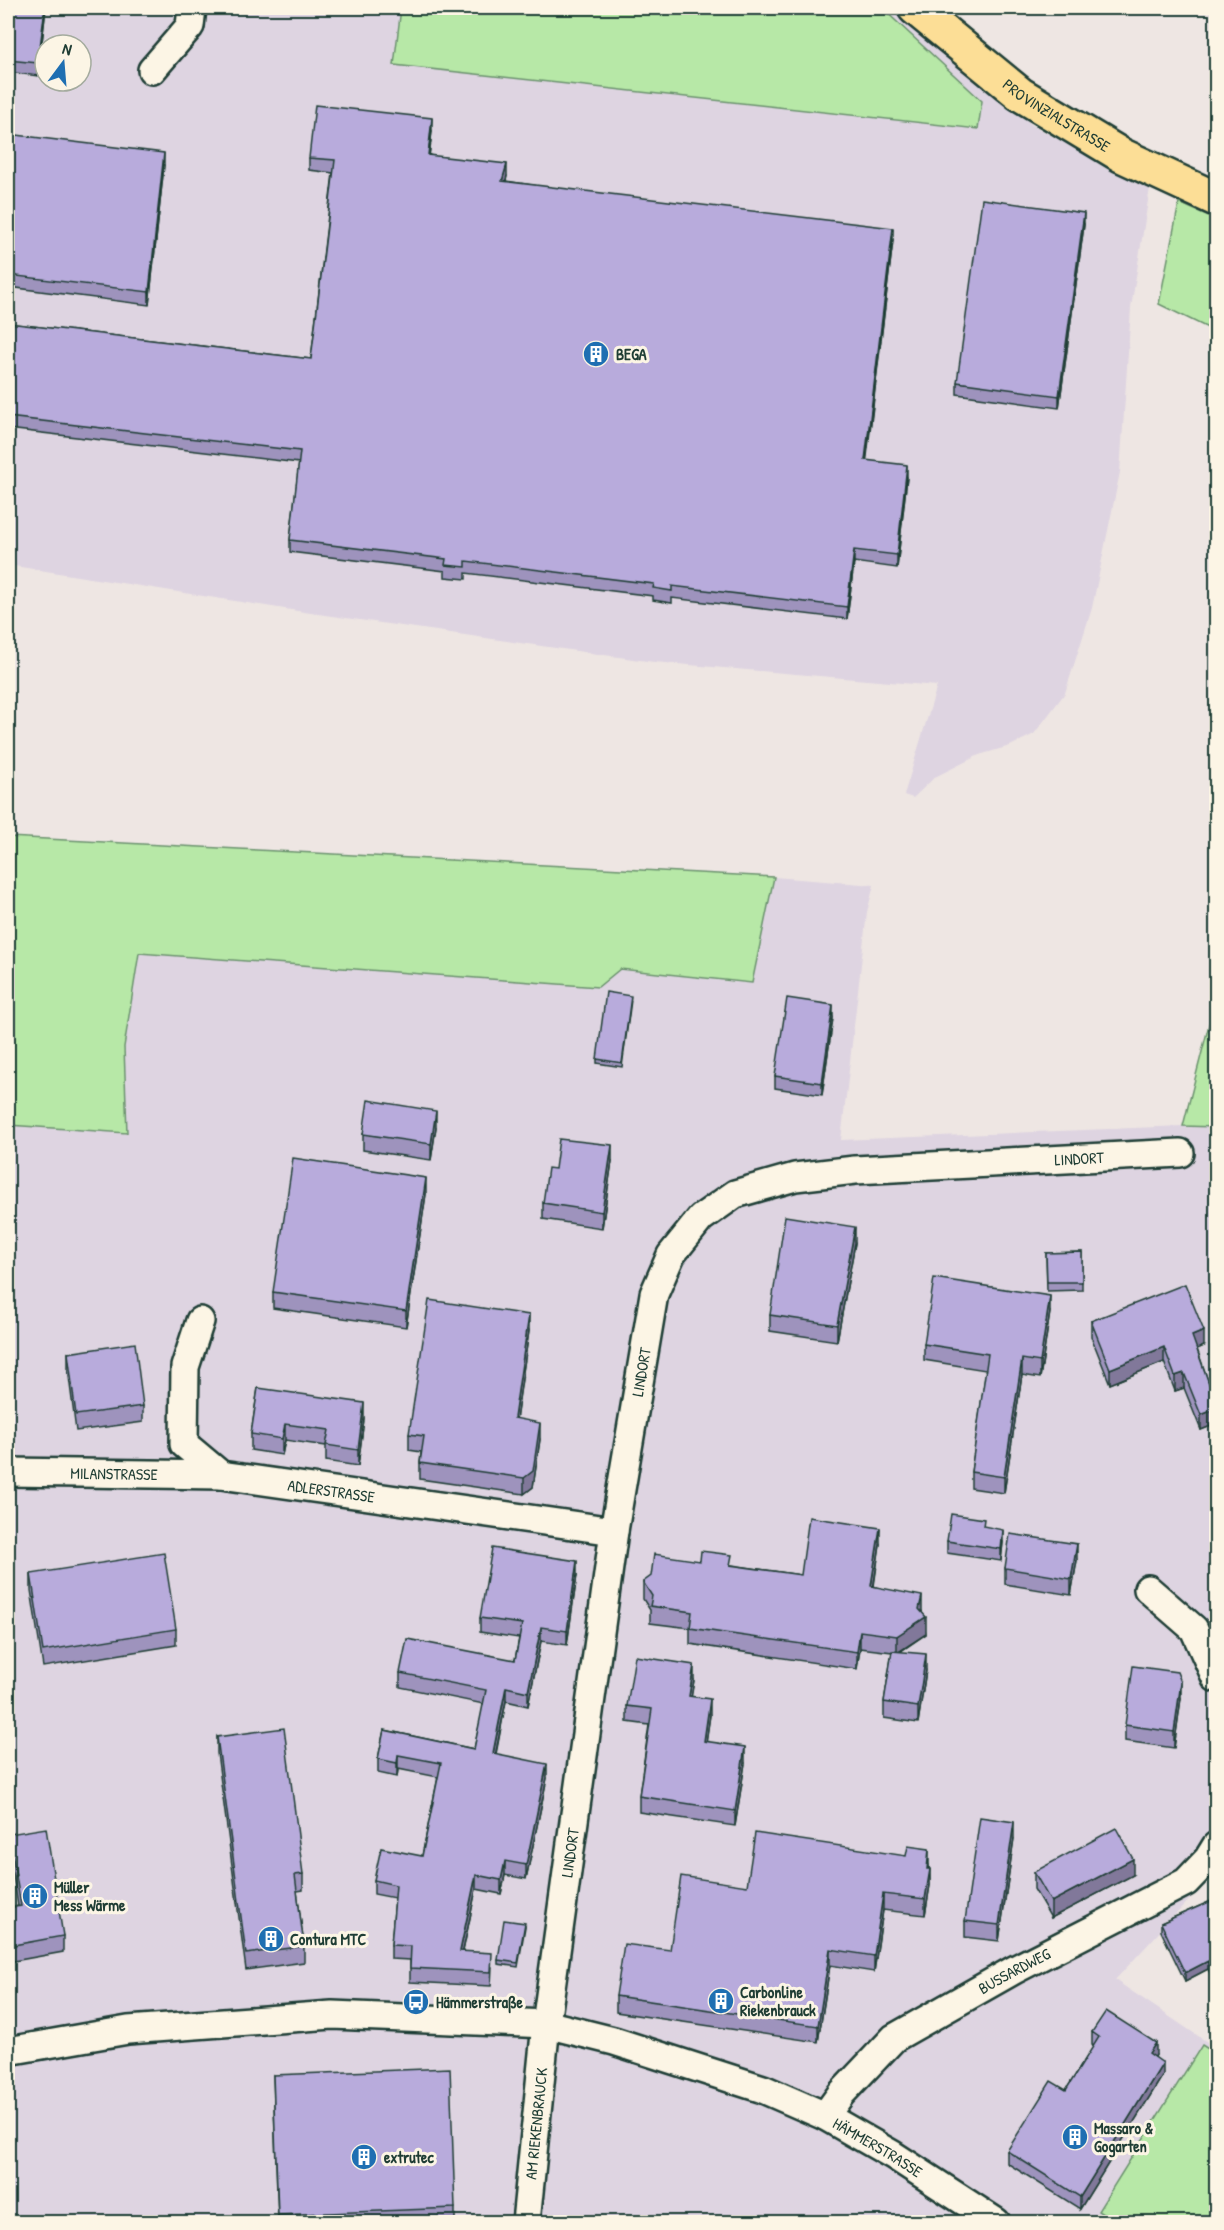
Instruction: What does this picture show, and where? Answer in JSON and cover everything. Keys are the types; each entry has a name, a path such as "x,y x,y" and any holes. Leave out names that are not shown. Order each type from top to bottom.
{"main road":[{"name":"PROVINZIALSTRASSE","path":"915,8 1020,94 1121,155 1216,199"}],"street":[{"path":"152,70 190,26 192,8"},
{"name":"LINDORT","path":"546,2024 614,1532 654,1294 671,1255 701,1218 735,1194 795,1177 855,1170 1180,1153"},
{"path":"200,1321 185,1367 184,1444 221,1475"},
{"name":"MILANSTRASSE","path":"8,1472 221,1475"},
{"name":"ADLERSTRASSE","path":"221,1475 614,1532"},
{"path":"1148,1589 1194,1629 1216,1678"},
{"name":"BUSSARDWEG","path":"825,2116 841,2094 894,2038 1014,1970 1186,1882 1208,1859 1216,1846"},
{"name":"HÄMMERSTRASSE","path":"8,2051 128,2030 332,2015 546,2024 684,2062 763,2089 825,2116 893,2155 996,2223"},
{"name":"AM RIEKENBRAUCK","path":"526,2223 546,2024"}],"shaded area":[{"path":"8,8 900,8 1032,125 1150,188 1131,308 1120,472 1092,608 1065,693 1034,734 1010,746 979,755 935,777 913,798 904,795 937,686 654,662 304,612 8,565"},
{"path":"774,877 874,885 867,912 841,1140 1183,1126 1216,1127 1216,1871 1115,1980 1216,2048 1216,2222 8,2222 8,1125 127,1132 124,1047 139,953 598,987 620,969 752,983"}],"green space":[{"path":"401,8 882,8 982,101 978,129 394,65"},
{"path":"1179,203 1216,219 1216,332 1159,304"},
{"path":"8,837 774,877 752,983 620,969 598,987 139,953 124,1047 127,1133 8,1125"},
{"path":"1216,997 1216,1127 1183,1126"},
{"path":"1202,2045 1216,2054 1216,2215 1211,2222 1115,2222 1098,2211"}],"building":[{"path":"13,8 45,8 42,33 33,33 33,62 8,60 8,23 11,24"},
{"name":"BEGA","path":"315,105 432,118 428,155 507,164 502,181 893,228 865,460 907,465 897,555 854,550 847,607 672,586 672,591 653,588 654,584 466,561 466,567 445,565 446,559 290,540 300,451 8,417 8,323 311,359 335,160 309,158"},
{"path":"8,134 164,153 149,292 9,275 8,285"},
{"path":"982,199 1084,213 1059,396 957,382"},
{"path":"606,992 631,996 622,1063 597,1059"},
{"path":"787,998 833,1005 822,1083 775,1076"},
{"path":"368,1100 436,1111 431,1144 363,1134"},
{"path":"559,1139 612,1145 602,1212 543,1203 548,1168 555,1169"},
{"path":"293,1158 426,1178 406,1311 273,1292"},
{"path":"785,1216 855,1227 837,1325 770,1315"},
{"path":"1082,1252 1082,1282 1047,1282 1046,1253"},
{"path":"934,1278 1050,1296 1040,1362 1022,1359 1004,1477 971,1472 988,1354 924,1344"},
{"path":"1185,1284 1204,1331 1192,1336 1211,1389 1216,1387 1216,1409 1201,1415 1184,1373 1175,1376 1164,1347 1110,1369 1091,1321"},
{"path":"429,1300 529,1315 514,1418 540,1423 533,1471 524,1478 420,1463 424,1436 409,1434"},
{"path":"135,1343 143,1406 76,1415 68,1353"},
{"path":"258,1388 364,1403 358,1450 326,1445 329,1430 285,1424 282,1439 251,1434"},
{"path":"951,1514 984,1519 983,1526 1003,1530 1001,1549 947,1541"},
{"path":"809,1517 880,1528 871,1586 922,1596 919,1609 926,1617 897,1636 860,1631 857,1652 690,1628 692,1612 650,1606 652,1596 643,1582 651,1576 654,1554 700,1561 701,1551 732,1555 730,1565 801,1575"},
{"path":"1010,1534 1077,1544 1071,1579 1005,1568"},
{"path":"492,1548 577,1561 567,1631 541,1627 528,1692 506,1687 493,1753 547,1764 526,1865 505,1861 501,1880 476,1875 460,1951 492,1953 491,1972 410,1968 411,1946 391,1945 396,1885 374,1880 381,1848 422,1856 441,1763 398,1755 397,1763 378,1759 384,1730 474,1749 486,1690 400,1673 407,1639 515,1660 522,1624 480,1618"},
{"path":"164,1553 176,1629 43,1651 31,1574"},
{"path":"892,1651 926,1654 918,1707 884,1702"},
{"path":"635,1656 694,1665 689,1696 710,1699 704,1741 745,1747 735,1811 639,1796 652,1709 627,1706"},
{"path":"1133,1666 1177,1672 1181,1682 1174,1732 1125,1725"},
{"path":"284,1728 303,1874 295,1875 304,1946 246,1954 217,1737"},
{"path":"980,1817 1014,1822 999,1925 965,1921"},
{"name":"Müller Mess Wärme","path":"46,1828 63,1936 8,1946 8,1908 21,1906 9,1834"},
{"path":"1116,1828 1133,1859 1051,1902 1034,1872"},
{"path":"755,1833 906,1856 908,1846 929,1849 927,1869 930,1869 925,1899 883,1894 874,1956 830,1949 818,2026 616,1996 624,1944 670,1950 681,1876 747,1886"},
{"path":"1216,1899 1216,1973 1208,1961 1185,1973 1161,1923"},
{"path":"504,1920 525,1923 518,1963 498,1960"},
{"name":"Massaro & Gogarten","path":"1106,2011 1156,2043 1149,2053 1163,2063 1080,2197 1007,2151 1051,2081 1066,2090 1099,2037 1092,2032"},
{"name":"extrutec","path":"450,2068 455,2208 278,2215 273,2075"}],"place":[{"name":"BEGA","path":"596,354"},
{"name":"Müller Mess Wärme","path":"35,1896"},
{"name":"Contura MTC","path":"271,1939"},
{"name":"Carbonline Riekenbrauck","path":"721,2001"},
{"name":"Hämmerstraße","path":"416,2002"},
{"name":"Massaro & Gogarten","path":"1075,2137"},
{"name":"extrutec","path":"364,2157"}]}
